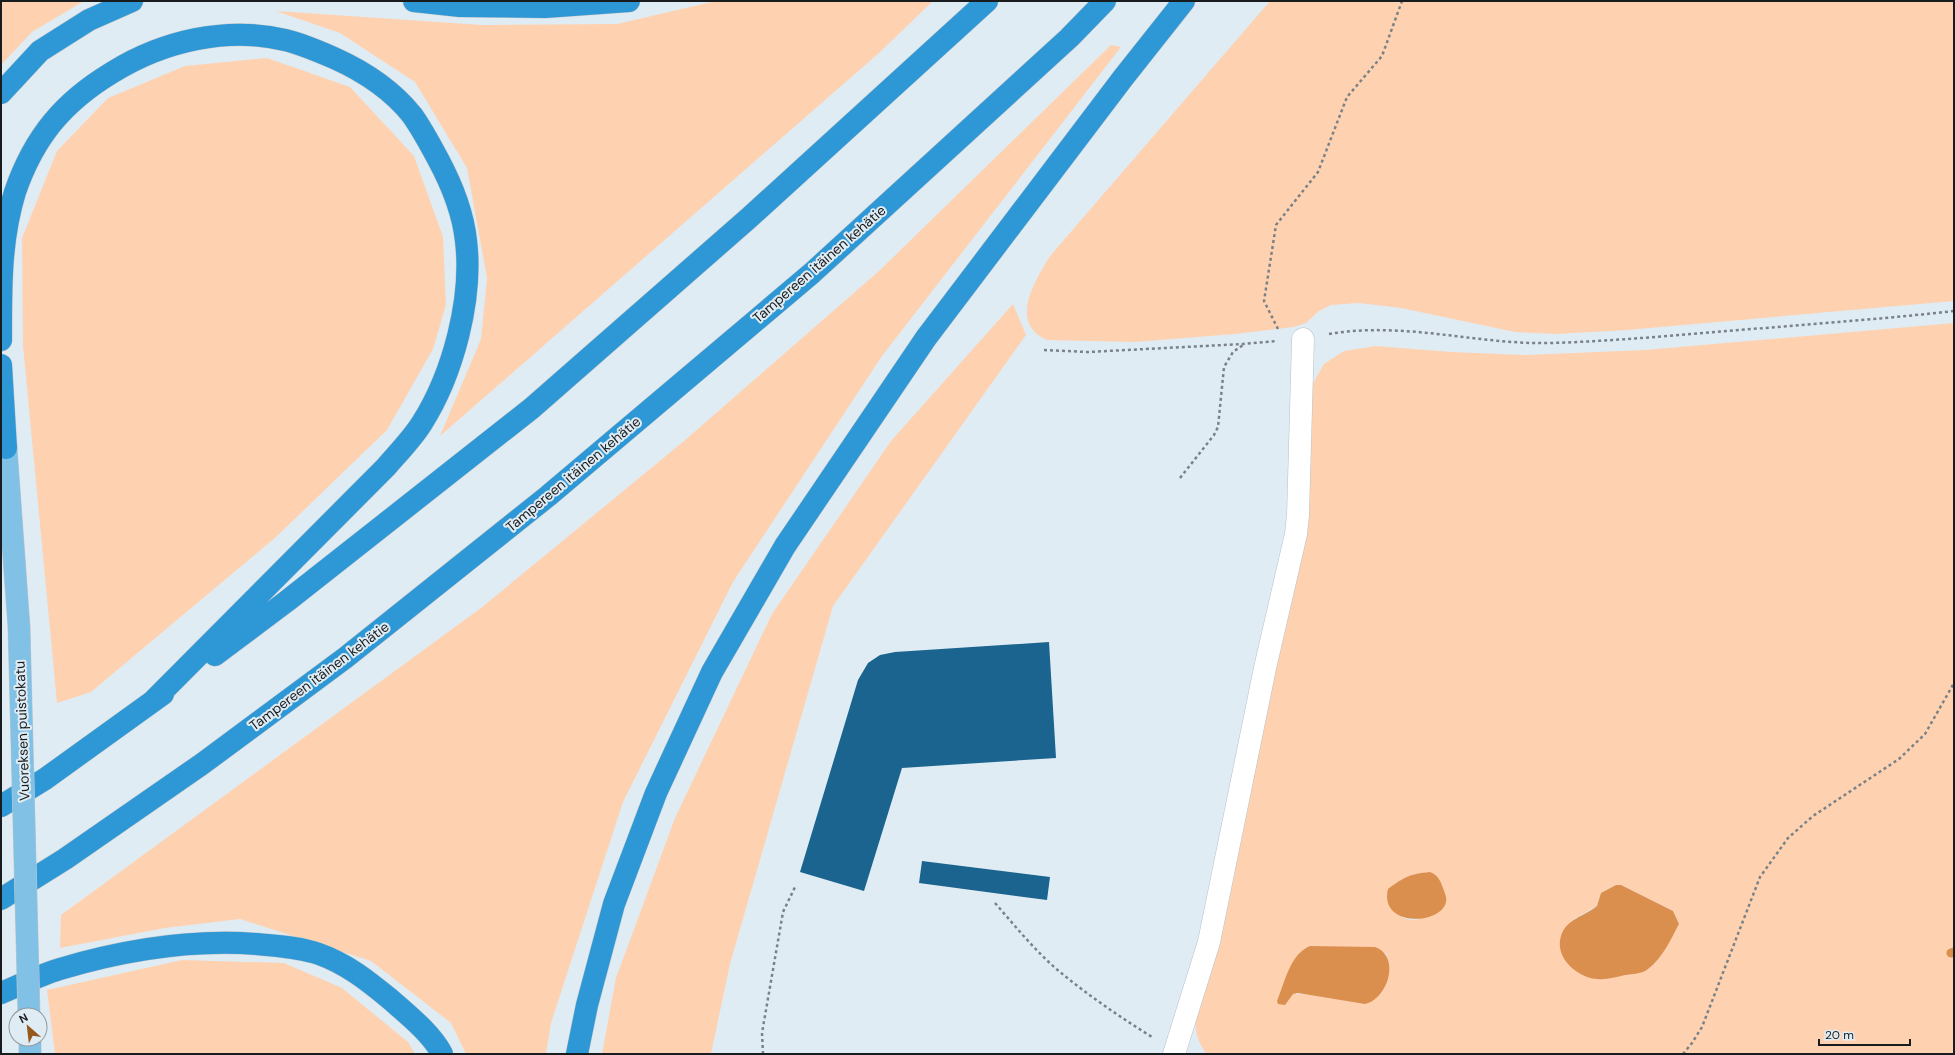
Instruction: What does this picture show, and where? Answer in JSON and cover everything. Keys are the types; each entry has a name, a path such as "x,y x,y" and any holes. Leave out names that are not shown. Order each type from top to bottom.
{"highway":[{"path":"1,93 40,51 89,20 132,1"},
{"path":"414,1 460,6 545,7 629,1"},
{"path":"1,806 44,779 152,702 287,601 532,408 750,217 987,1"},
{"name":"Tampereen itäinen kehätie","path":"1,899 64,860 202,764 345,658 548,496 812,273 1069,38 1105,1"},
{"path":"577,1054 587,1005 614,904 656,793 712,672 785,546 926,338 1123,78 1184,1"},
{"path":"1,340 1,258 15,192 31,153 47,127 71,103 98,81 123,66 159,48 188,40 240,34 285,40 317,51 347,64 385,89 411,114 428,140 447,176 460,210 466,242 467,279 464,316 436,396 421,424 386,467 152,702"},
{"path":"1,365 3,448"},
{"path":"1,993 59,970 126,952 170,946 226,942 281,946 319,954 359,974 404,1010 438,1046 442,1054"}],"main road":[{"name":"Vuoreksen puistokatu","path":"3,448 5,495 19,627 29,1007"}],"lane":[{"path":"1174,1053 1209,942 1265,668 1296,534 1298,515 1293,340"}],"path":[{"path":"1293,340 1264,301 1276,226 1318,172 1347,97 1382,56 1402,1"},
{"path":"1044,350 1088,352 1243,344 1293,340 1345,332 1389,330 1418,330 1526,342 1552,343 1662,336 1954,311"},
{"path":"1180,478 1214,435 1218,426 1224,367 1233,352 1243,344"},
{"path":"1683,1054 1702,1027 1760,877 1788,838 1813,816 1899,759 1925,734 1954,683"},
{"path":"763,1054 762,1033 783,912 795,887"},
{"path":"995,903 1030,943 1059,971 1103,1005 1174,1053"}],"shaded area":[{"path":"1,1 84,1 32,32 1,65"},
{"path":"716,1 933,1 879,53 440,436 481,339 487,278 467,168 415,82 340,33 276,11 482,25 617,24"},
{"path":"1270,1 1954,1 1954,301 1627,330 1557,334 1515,332 1401,308 1359,303 1331,305 1319,311 1306,323 1294,327 1235,334 1135,342 1047,340 1035,333 1029,323 1027,313 1028,301 1032,289 1050,256"},
{"path":"1111,45 1121,47 882,356 733,582 623,802 551,1023 546,1054 466,1054 451,1023 371,961 240,919 165,928 60,948 61,915 481,608 684,441 879,271"},
{"path":"267,58 350,87 414,156 443,237 446,305 433,349 387,430 276,537 91,692 57,703 23,346 22,238 57,151 108,98 185,66"},
{"path":"1013,304 1026,335 833,606 730,964 711,1054 602,1054 616,978 675,818 772,614 891,441"},
{"path":"1954,323 1954,1054 1207,1054 1198,1038 1196,1019 1200,1000 1217,943 1312,385 1324,364 1344,351 1376,346 1451,352 1527,355 1645,350","holes":["1616,885 1621,885 1673,911 1679,924 1655,963 1574,970 1565,959 1560,947 1574,919 1597,906 1601,893","1387,893 1433,915 1414,920 1404,918 1392,908 1389,903","1386,953 1389,970 1387,980 1380,995 1293,994"]},
{"path":"1430,872 1438,878 1446,896 1445,905 1439,912 1420,919 1399,915 1392,910 1387,901 1388,889 1408,877"},
{"path":"1616,885 1621,885 1673,911 1679,924 1658,960 1646,971 1608,979 1590,978 1576,971 1564,959 1561,952 1561,936 1563,930 1571,922 1597,906 1601,893"},
{"path":"1310,946 1375,947 1383,952 1388,959 1388,977 1385,986 1380,994 1365,1004 1298,993 1293,994 1285,1005 1278,1004 1277,1001 1289,969 1298,955"},
{"path":"182,960 284,963 342,988 408,1042 415,1054 55,1054 47,990"}],"building":[{"path":"1049,642 1056,758 902,768 864,891 800,872 858,680 868,663 880,655 895,652"},
{"path":"922,861 1050,877 1047,900 919,883"}]}
